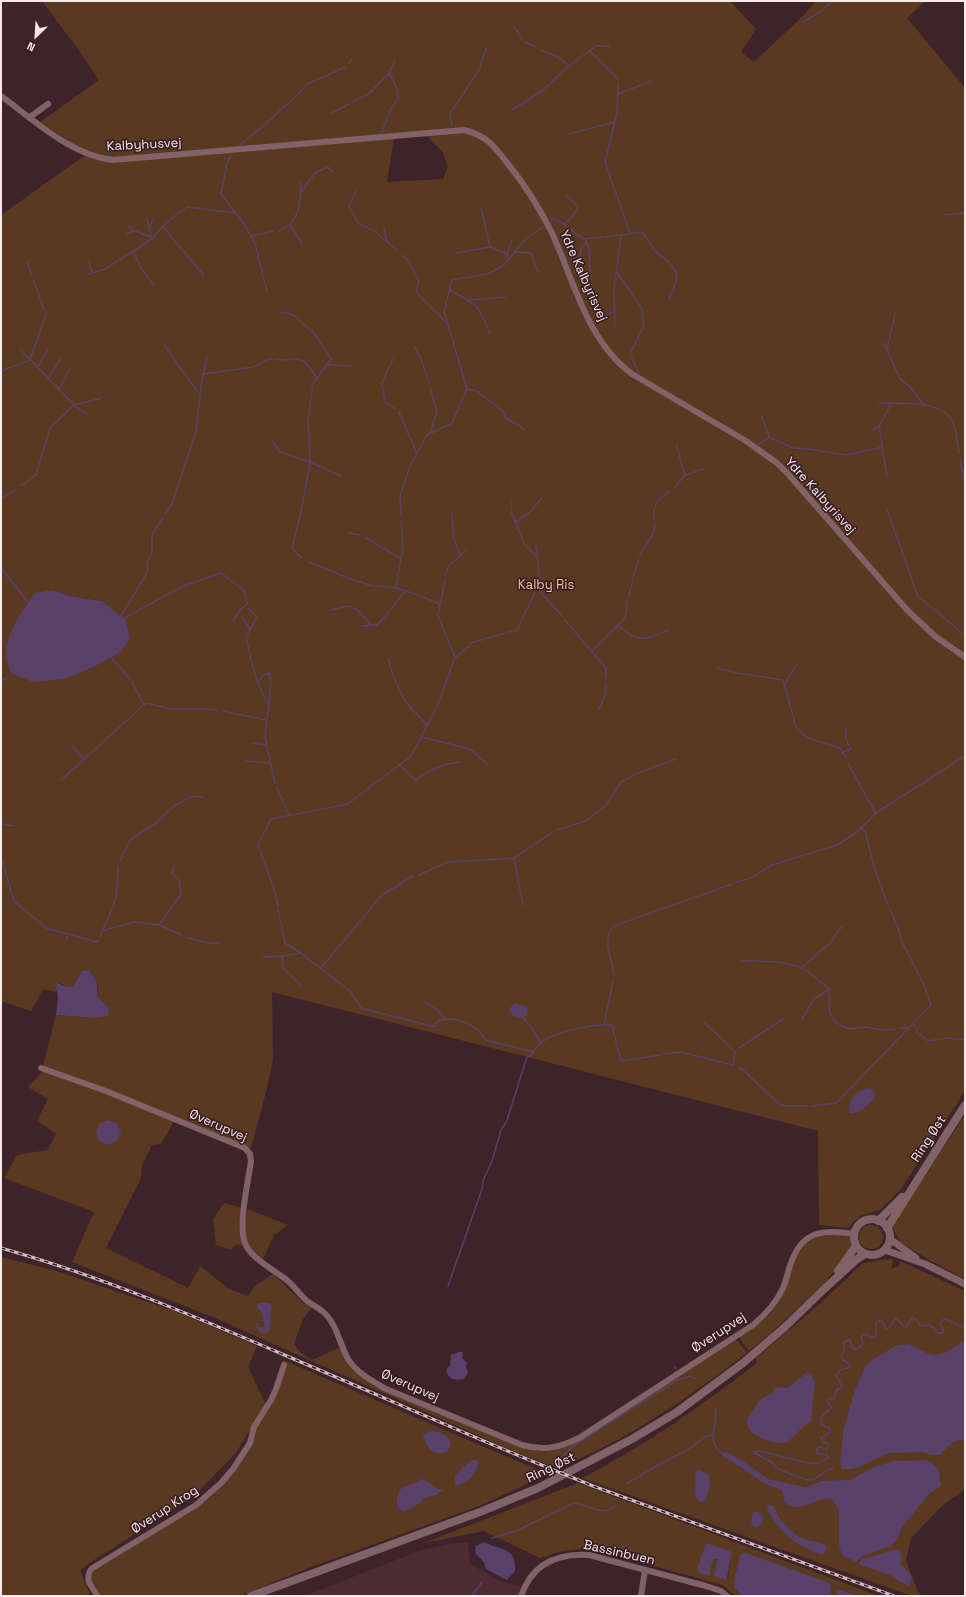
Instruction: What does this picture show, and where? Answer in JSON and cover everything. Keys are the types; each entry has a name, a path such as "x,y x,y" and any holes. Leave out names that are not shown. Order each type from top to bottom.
{"main road":[{"name":"Ring Øst","path":"887,1228 912,1186 965,1105"},
{"name":"Ring Øst","path":"878,1221 912,1186"},
{"path":"872,1219 878,1221 887,1228 890,1239 885,1250 876,1255 865,1254 856,1246 854,1234 857,1228 865,1221 872,1219"},
{"name":"Ring Øst","path":"822,1291 856,1246"},
{"name":"Ring Øst","path":"250,1596 480,1512 538,1488 632,1439 677,1412 743,1363 779,1332 857,1259 865,1254"}],"street":[{"name":"Kalbyhusvej","path":"1,96 67,144 100,159 121,160 246,149"},
{"path":"30,117 48,104"},
{"name":"Ydre Kalbyrisvej","path":"246,149 464,130 476,133 484,138 495,147 520,179 538,206 552,233 584,310 608,351 619,364 632,374 746,442 777,463 908,610 936,637 965,657"},
{"name":"Øverupvej","path":"41,1068 106,1091 244,1148 250,1154 251,1161 242,1226 245,1244 249,1252 288,1281 308,1302 322,1310 328,1316 333,1323 349,1360 356,1368 372,1381 386,1388 522,1445 533,1448 554,1448 565,1445 579,1438 753,1325 767,1313 776,1302 782,1290 792,1259 804,1241 812,1235 821,1232 834,1231 854,1234"},
{"path":"890,1239 925,1264"},
{"path":"885,1250 925,1264 965,1284"},
{"name":"Øverup Krog","path":"98,1596 88,1579 88,1574 91,1569 196,1505 221,1483 233,1469 250,1443 254,1427 276,1389 284,1365"},
{"name":"Bassinbuen","path":"521,1596 524,1587 533,1574 543,1565 556,1558 574,1554 589,1555 706,1586 721,1591 727,1596"},
{"path":"641,1596 645,1570"}],"shaded area":[{"path":"53,590 69,596 102,601 125,620 130,638 121,652 94,667 65,679 33,682 11,673 7,661 7,644 14,626 24,608 35,593"},
{"path":"82,971 89,971 93,976 97,986 97,996 109,1008 108,1016 94,1018 56,1015 58,998 56,987 57,982 63,986 72,987"},
{"path":"515,1003 527,1007 528,1015 520,1018 512,1015 509,1009"},
{"path":"869,1088 874,1092 875,1099 857,1113 850,1113 849,1108 851,1100 854,1096 860,1091"},
{"path":"109,1120 117,1124 121,1133 117,1141 108,1145 99,1141 96,1132 100,1123"},
{"path":"268,1303 272,1306 269,1330 268,1332 262,1334 256,1327 257,1323 259,1323 258,1326 263,1328 265,1326 261,1311 257,1308 257,1304"},
{"path":"963,1342 965,1343 965,1443 962,1440 955,1441 940,1455 931,1455 924,1452 888,1453 859,1467 842,1469 840,1463 844,1427 855,1390 865,1367 871,1361 895,1346 909,1344 929,1354 936,1355 944,1353"},
{"path":"463,1352 462,1358 467,1363 466,1367 468,1373 464,1379 458,1380 452,1379 446,1370 450,1365 451,1355"},
{"path":"807,1372 811,1373 815,1382 811,1422 805,1425 787,1443 774,1442 760,1438 754,1434 749,1429 747,1424 748,1417 759,1401 773,1393 774,1387 788,1388"},
{"path":"432,1431 441,1433 448,1438 451,1443 448,1451 439,1453 429,1448 423,1435"},
{"path":"725,1451 768,1479 806,1487 822,1481 850,1480 874,1467 894,1461 926,1460 939,1470 941,1486 930,1493 902,1527 897,1539 891,1546 862,1556 856,1562 842,1555 839,1545 839,1509 831,1498 796,1507 790,1506 784,1502 781,1490 764,1483 722,1456"},
{"path":"471,1460 477,1460 479,1463 474,1472 470,1478 455,1486 455,1475"},
{"path":"698,1469 709,1475 710,1478 708,1495 705,1501 701,1502 695,1496 695,1474"},
{"path":"421,1479 438,1489 445,1490 439,1492 437,1495 424,1498 418,1504 407,1510 404,1511 397,1507 398,1493 400,1490 403,1487"},
{"path":"768,1505 772,1505 778,1516 788,1528 798,1536 825,1544 827,1546 825,1553 822,1555 804,1547 790,1538 778,1526 767,1509"},
{"path":"754,1511 758,1512 764,1519 757,1527 751,1524"},
{"path":"484,1542 506,1550 513,1557 515,1571 507,1580 486,1569 484,1562 475,1553 476,1546"},
{"path":"457,1543 468,1543 470,1564 502,1582 529,1588 525,1596 305,1596 421,1550"},
{"path":"706,1543 732,1552 727,1578 725,1580 714,1576 718,1559 713,1559 709,1576 699,1573 697,1570"},
{"path":"897,1549 900,1551 902,1559 900,1563 911,1575 911,1581 908,1586 890,1575 859,1564 861,1560"},
{"path":"746,1553 827,1582 831,1585 830,1596 742,1596 735,1589 734,1582 740,1556"},
{"path":"837,1589 860,1596 837,1596"}],"green space":[{"name":"Kalby Ris","path":"42,1 730,1 756,29 741,52 754,62 803,16 816,1 926,1 907,18 965,88 965,1091 901,1189 881,1209 860,1216 848,1228 819,1225 818,1131 272,992 273,1060 251,1148 43,1067 56,1015 94,1018 109,1008 97,996 99,988 93,975 78,976 72,987 69,988 58,982 56,992 43,989 31,1011 1,1001 1,215 84,156 85,151 40,122 99,80 81,53","holes":["426,135 442,151 448,166 443,179 387,182 394,137","53,590 69,596 102,601 121,652 94,667 65,679","854,1096 875,1099 855,1114 849,1104"]},
{"path":"43,1071 107,1093 174,1121 161,1144 152,1145 142,1165 141,1178 106,1248 188,1288 200,1266 229,1289 248,1296 256,1285 273,1274 303,1303 312,1307 303,1319 294,1344 300,1352 312,1360 339,1348 349,1364 371,1383 522,1448 545,1452 569,1446 736,1339 747,1353 656,1417 608,1445 557,1468 513,1451 213,1317 72,1262 94,1212 4,1178 17,1155 48,1150 56,1134 37,1121 48,1099 28,1087"},
{"path":"965,1114 965,1279 929,1260 900,1242 892,1226"},
{"path":"224,1203 242,1208 242,1246 238,1244 231,1250 216,1245 213,1219"},
{"path":"247,1209 288,1225 274,1235 263,1259 251,1248 246,1237 245,1231"},
{"path":"871,1225 876,1226 882,1232 882,1242 876,1248 871,1249 866,1248 860,1242 859,1237 860,1232 866,1226"},
{"path":"824,1234 847,1235 851,1239 852,1246 845,1259 822,1285 771,1333 749,1351 739,1337 770,1313 778,1303 788,1283 799,1253 805,1245"},
{"path":"1,1257 53,1270 180,1313 257,1346 248,1367 266,1405 235,1454 193,1497 88,1564 80,1571 90,1593 87,1596 1,1596"},
{"path":"892,1259 893,1263 891,1268 899,1267 900,1261 965,1291 965,1489 942,1506 911,1538 906,1560 918,1592 922,1596 912,1596 582,1478 628,1453 672,1425 757,1363 756,1358 821,1303 863,1263"},
{"path":"283,1360 547,1473 479,1506 311,1567 240,1596 103,1596 90,1579 94,1571 189,1512 209,1498 222,1485 272,1401"},
{"path":"578,1483 879,1596 860,1596 838,1589 837,1596 830,1596 831,1585 735,1589 742,1596 735,1596 723,1585 588,1548 562,1551 540,1558 484,1531 424,1543","holes":["732,1552 728,1578 718,1560 713,1558"]}],"waterway":[{"path":"803,22 820,12 832,1"},
{"path":"514,26 522,39"},
{"path":"525,42 536,47"},
{"path":"541,50 558,57 569,66 596,46 610,46"},
{"path":"452,126 450,114 479,70 486,48"},
{"path":"590,51 618,79"},
{"path":"349,63 352,59"},
{"path":"381,134 390,111 398,98 396,86 389,73 395,60"},
{"path":"512,110 543,90 569,66"},
{"path":"240,145 269,121 307,84 346,67"},
{"path":"352,102 370,93 389,73"},
{"path":"618,94 652,81"},
{"path":"618,84 617,113 605,162 630,233"},
{"path":"332,113 349,104"},
{"path":"569,134 615,122"},
{"path":"231,155 227,164 221,194 244,224 255,243 267,292"},
{"path":"301,192 316,172 328,167 333,172"},
{"path":"279,231 291,222 298,211 301,197 301,182"},
{"path":"356,191 349,206 358,223 376,232 396,250"},
{"path":"564,224 572,217 578,208 577,205 566,195"},
{"path":"88,274 105,269 152,239 167,222 187,207 235,213"},
{"path":"481,208 490,247"},
{"path":"944,215 965,213"},
{"path":"551,220 554,218 583,239 603,237"},
{"path":"147,219 151,237"},
{"path":"149,228 153,220"},
{"path":"290,225 302,243"},
{"path":"129,226 133,230 151,237"},
{"path":"401,515 400,496 410,466 427,435 452,423 467,389 444,311 452,280 488,274 504,265 526,239 544,226"},
{"path":"163,227 204,275"},
{"path":"384,228 387,242"},
{"path":"126,234 134,231"},
{"path":"252,236 274,231"},
{"path":"606,237 642,232 657,253 670,263 676,272 677,276 675,286 669,298"},
{"path":"615,327 614,287 621,235"},
{"path":"508,262 508,251 512,240"},
{"path":"586,240 589,249 590,275"},
{"path":"580,266 581,247 587,243"},
{"path":"456,253 490,247 508,255"},
{"path":"133,251 141,268 154,285"},
{"path":"515,252 531,253 538,272"},
{"path":"402,255 408,260 419,282 416,290 417,293 447,323"},
{"path":"30,260 27,262 32,276"},
{"path":"89,262 92,273"},
{"path":"616,271 642,309 644,325 630,354 639,374"},
{"path":"34,281 44,310"},
{"path":"450,290 476,306 483,317 490,334"},
{"path":"469,300 505,297"},
{"path":"602,317 615,311"},
{"path":"279,312 292,314 314,333 331,359 313,384 308,421 310,462 302,507 292,549 302,558"},
{"path":"1,371 30,360 46,314"},
{"path":"887,349 895,314"},
{"path":"884,343 900,379 910,387 923,404"},
{"path":"164,345 199,394"},
{"path":"414,346 421,359 429,382"},
{"path":"20,349 74,405 89,416"},
{"path":"38,367 48,349"},
{"path":"166,513 172,503 196,431 202,379 207,357"},
{"path":"48,379 61,358"},
{"path":"203,374 254,367 268,359 272,359"},
{"path":"275,359 299,359 307,365 317,378"},
{"path":"393,359 382,383 385,402 395,409"},
{"path":"328,365 352,366"},
{"path":"59,389 70,369"},
{"path":"430,387 437,411 430,433"},
{"path":"467,389 477,391 505,413 505,418 520,426 524,430"},
{"path":"21,486 36,475 50,428 74,405 102,398"},
{"path":"879,403 920,404 940,409 953,422 959,453"},
{"path":"887,477 879,426 891,404"},
{"path":"399,412 416,452"},
{"path":"762,416 769,437"},
{"path":"873,430 879,426"},
{"path":"758,445 769,437 793,448 846,455 883,447"},
{"path":"273,442 280,452 310,462 341,476"},
{"path":"676,444 685,475"},
{"path":"960,460 965,485"},
{"path":"674,488 685,475 704,469"},
{"path":"1,499 16,489"},
{"path":"654,518 656,505 663,496 670,491"},
{"path":"515,522 529,513 542,498"},
{"path":"512,502 511,512 525,545 536,556"},
{"path":"887,509 918,597 965,636"},
{"path":"452,514 453,536 460,555"},
{"path":"120,617 148,572 147,564 152,552 152,535 163,517"},
{"path":"396,588 403,546 401,521"},
{"path":"640,555 653,534 655,523"},
{"path":"349,533 359,535"},
{"path":"366,538 400,558"},
{"path":"508,632 517,630 540,582 536,545"},
{"path":"446,574 448,567 467,549"},
{"path":"629,596 638,559"},
{"path":"309,562 372,586"},
{"path":"1,568 29,603"},
{"path":"123,619 181,587 221,573 244,590 247,604 240,610 233,621"},
{"path":"445,580 438,615 455,658"},
{"path":"375,586 400,589 440,604"},
{"path":"537,588 562,616"},
{"path":"376,627 405,592"},
{"path":"592,651 625,618 628,600"},
{"path":"330,610 348,606 357,610 371,625"},
{"path":"248,608 257,617 246,637 257,681 269,704 265,737 275,783"},
{"path":"242,617 250,629"},
{"path":"565,620 606,668 606,678"},
{"path":"362,626 379,624"},
{"path":"617,625 637,638 647,638 669,630"},
{"path":"471,643 505,633"},
{"path":"278,906 274,889 258,845 271,819 348,804 411,756 437,707 455,658 469,646"},
{"path":"110,656 130,679"},
{"path":"388,659 395,681 403,697 408,705 427,725"},
{"path":"785,684 796,665"},
{"path":"717,668 737,673 783,680 796,727 808,738 840,748 846,758"},
{"path":"258,682 262,676 269,673 271,684 269,704"},
{"path":"1,681 7,678"},
{"path":"132,682 144,705"},
{"path":"599,709 605,696 606,685"},
{"path":"61,780 146,703 171,709 217,710"},
{"path":"223,711 266,720"},
{"path":"843,752 851,749 846,739 846,728"},
{"path":"422,737 470,749 488,765"},
{"path":"252,743 266,745"},
{"path":"72,746 84,759"},
{"path":"736,882 751,878 772,865 837,845 857,832 876,813 965,756"},
{"path":"557,830 586,821 605,806 621,782 640,772 676,759"},
{"path":"246,761 270,763"},
{"path":"399,765 415,780 436,768 447,764 460,762"},
{"path":"848,763 876,813"},
{"path":"277,788 289,815"},
{"path":"120,861 130,840 156,823 174,806 192,796 202,797"},
{"path":"1,824 14,826"},
{"path":"862,828 865,831 875,870 888,905"},
{"path":"419,875 448,862 514,858 553,832"},
{"path":"514,858 523,905"},
{"path":"2,860 14,901 46,928 68,934"},
{"path":"100,936 116,899 118,867"},
{"path":"159,925 181,894 179,879 172,874 173,867"},
{"path":"321,968 382,895 413,876"},
{"path":"614,975 608,949 608,937 614,926 732,884"},
{"path":"278,910 285,943 301,953 351,992 361,1008 431,1026 435,1026 438,1021 445,1019 458,1020 477,1029 486,1040 533,1052"},
{"path":"812,1106 836,1103 931,1005 923,983 902,942 899,930 890,910"},
{"path":"102,931 134,922 159,925 182,935"},
{"path":"801,968 831,942 842,926"},
{"path":"66,940 68,934 97,942 98,940"},
{"path":"186,937 208,943 219,943"},
{"path":"263,957 301,953"},
{"path":"282,956 284,969 302,987"},
{"path":"740,961 768,961 783,963 805,970 829,989 829,1009 831,1016"},
{"path":"604,1024 613,981"},
{"path":"802,1019 814,999 828,990"},
{"path":"424,1001 438,1011 445,1019"},
{"path":"522,1017 532,1028 541,1043"},
{"path":"739,1048 783,1019"},
{"path":"833,1019 835,1022 849,1029 866,1027 882,1030 896,1029"},
{"path":"664,1054 681,1052 733,1065 735,1052 704,1022"},
{"path":"913,1023 917,1028 916,1032 928,1041 948,1038 965,1040"},
{"path":"448,1286 482,1189 483,1181 492,1161 501,1130 507,1120 527,1057 531,1056 536,1048 554,1035 579,1028 598,1025 612,1025 621,1061 661,1055"},
{"path":"901,1028 907,1028"},
{"path":"739,1068 779,1104 785,1106 807,1106"},
{"path":"833,1468 813,1480 807,1480 778,1469 773,1463 753,1452 759,1451 807,1463 819,1463 828,1458 827,1455 817,1453 817,1449 819,1447 826,1450 829,1445 823,1442 821,1438 831,1432 829,1427 821,1425 821,1418 830,1410 831,1407 827,1401 828,1399 835,1398 837,1389 842,1388 836,1376 838,1372 850,1367 849,1363 841,1357 844,1351 845,1341 850,1340 852,1348 859,1348 863,1343 861,1338 863,1335 867,1334 871,1337 875,1337 876,1322 880,1320 886,1329 892,1325 896,1318 905,1327 912,1318 914,1318 920,1326 928,1325 934,1328 937,1333 942,1333 944,1331 940,1325 941,1321 945,1319 962,1327 965,1322"},
{"path":"563,1456 573,1446 677,1380 690,1376 695,1378"},
{"path":"715,1408 716,1420 713,1438 717,1449 723,1454"},
{"path":"626,1484 689,1449 706,1436 713,1435"},
{"path":"492,1538 516,1531 574,1503 601,1511 611,1509 616,1505"},
{"path":"472,1596 482,1582"}],"railway":[{"path":"1,1248 111,1284 182,1312 593,1486 894,1596"}]}
